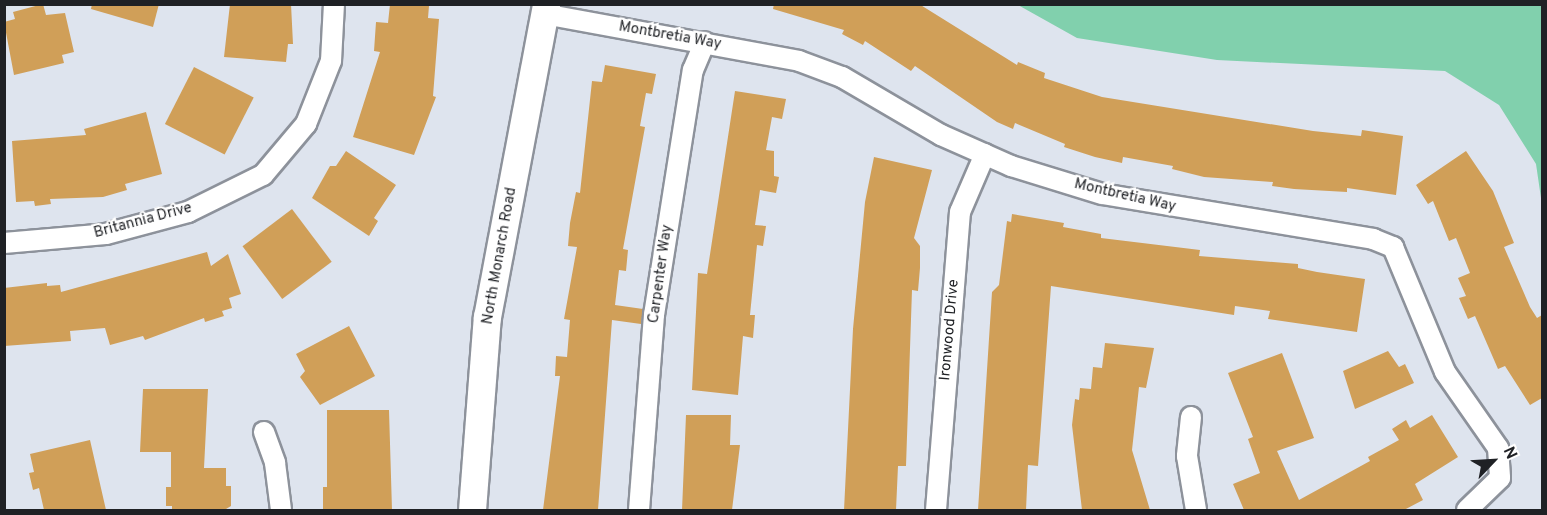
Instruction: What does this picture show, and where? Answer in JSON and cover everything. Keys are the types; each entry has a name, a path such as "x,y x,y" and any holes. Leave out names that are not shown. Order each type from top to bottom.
{"street":[{"name":"Britannia Drive","path":"4,243 106,234 188,212 263,175 306,124 330,61 334,4"},
{"name":"Montbretia Way","path":"545,9 799,61 842,77 941,135 985,154 1102,194 1373,239 1394,247 1445,372 1498,448 1500,478 1467,510"},
{"name":"North Monarch Road","path":"472,510 487,317 545,9"},
{"name":"Carpenter Way","path":"639,510 654,315 693,70 705,42"},
{"name":"Ironwood Drive","path":"936,510 960,212 985,154"},
{"path":"1191,417 1187,456 1196,510"},
{"path":"264,432 275,462 281,510"}],"green space":[{"path":"1018,5 1542,5 1542,205 1536,164 1499,105 1445,71 1217,60 1077,38"}],"building":[{"path":"43,4 46,15 65,13 74,52 62,55 64,63 14,75 4,22 15,19 13,12"},
{"path":"92,4 159,4 153,27 91,9"},
{"path":"230,4 291,4 293,44 288,44 286,62 224,57"},
{"path":"390,4 429,6 428,18 439,19 433,96 436,97 414,155 353,137 380,52 374,51 376,22 388,23"},
{"path":"774,4 919,4 1017,65 1018,62 1045,73 1044,78 1102,97 1313,131 1361,136 1362,130 1403,136 1396,195 1347,188 1347,192 1294,189 1272,186 1273,182 1204,177 1172,169 1173,166 1123,157 1122,163 1095,157 1064,147 1065,144 1015,123 1013,129 997,122 915,66 911,71 865,41 863,45 842,34 844,30 773,9"},
{"path":"605,65 656,74 652,94 646,93 640,126 645,127 623,249 628,250 626,271 619,270 615,305 643,309 641,324 612,320 598,510 543,510 560,376 555,376 556,356 567,357 570,320 564,319 577,247 568,246 570,223 576,192 580,193 592,81 602,82"},
{"path":"194,67 254,97 225,154 165,124"},
{"path":"735,91 786,99 782,119 772,117 766,150 774,151 774,176 779,177 776,193 760,190 755,225 766,226 763,246 757,245 750,315 755,315 753,338 743,336 738,395 692,390 698,273 707,274"},
{"path":"146,112 162,174 125,184 127,190 103,197 50,199 51,204 35,206 34,201 16,202 12,141 86,135 84,129"},
{"path":"346,151 396,185 374,218 378,221 369,236 312,198 330,166 336,166"},
{"path":"1466,151 1493,191 1514,243 1504,247 1530,307 1537,318 1542,315 1542,398 1530,405 1505,366 1498,369 1475,316 1468,319 1459,298 1466,296 1458,278 1470,273 1456,238 1449,241 1433,201 1428,204 1416,185"},
{"path":"874,157 932,170 914,238 920,246 920,268 918,291 912,290 906,466 898,466 896,510 844,510 853,329 865,202"},
{"path":"292,209 332,262 282,299 242,246"},
{"path":"1012,214 1064,223 1063,227 1101,234 1101,238 1200,250 1199,256 1298,264 1298,268 1365,279 1357,332 1268,319 1270,311 1235,306 1234,315 1051,286 1038,466 1028,465 1026,510 978,510 992,292 999,285 1007,221 1011,222"},
{"path":"207,252 211,266 228,254 241,294 229,298 232,308 222,311 224,316 205,322 204,318 145,340 143,336 110,345 105,328 70,331 71,341 4,346 4,288 47,283 47,286 60,285 61,292"},
{"path":"349,326 375,376 320,405 300,377 305,371 296,354"},
{"path":"1105,343 1154,348 1146,388 1139,387 1132,450 1150,510 1082,510 1072,425 1075,399 1079,400 1080,388 1091,389 1093,367 1102,368"},
{"path":"1388,351 1399,367 1405,364 1414,383 1355,409 1343,371"},
{"path":"1282,353 1314,438 1277,451 1299,500 1370,461 1368,457 1399,440 1392,429 1406,420 1410,428 1432,415 1458,457 1415,484 1423,500 1404,510 1244,510 1233,484 1260,473 1248,439 1253,437 1228,373"},
{"path":"143,389 208,389 204,468 226,468 226,486 231,486 231,506 226,509 172,510 172,506 166,506 166,487 171,487 171,452 140,452"},
{"path":"327,410 389,410 392,510 323,510 323,487 327,487"},
{"path":"686,415 731,415 730,445 740,445 732,510 682,510"},
{"path":"90,440 106,510 44,510 39,488 33,490 29,473 34,472 30,454"}]}
